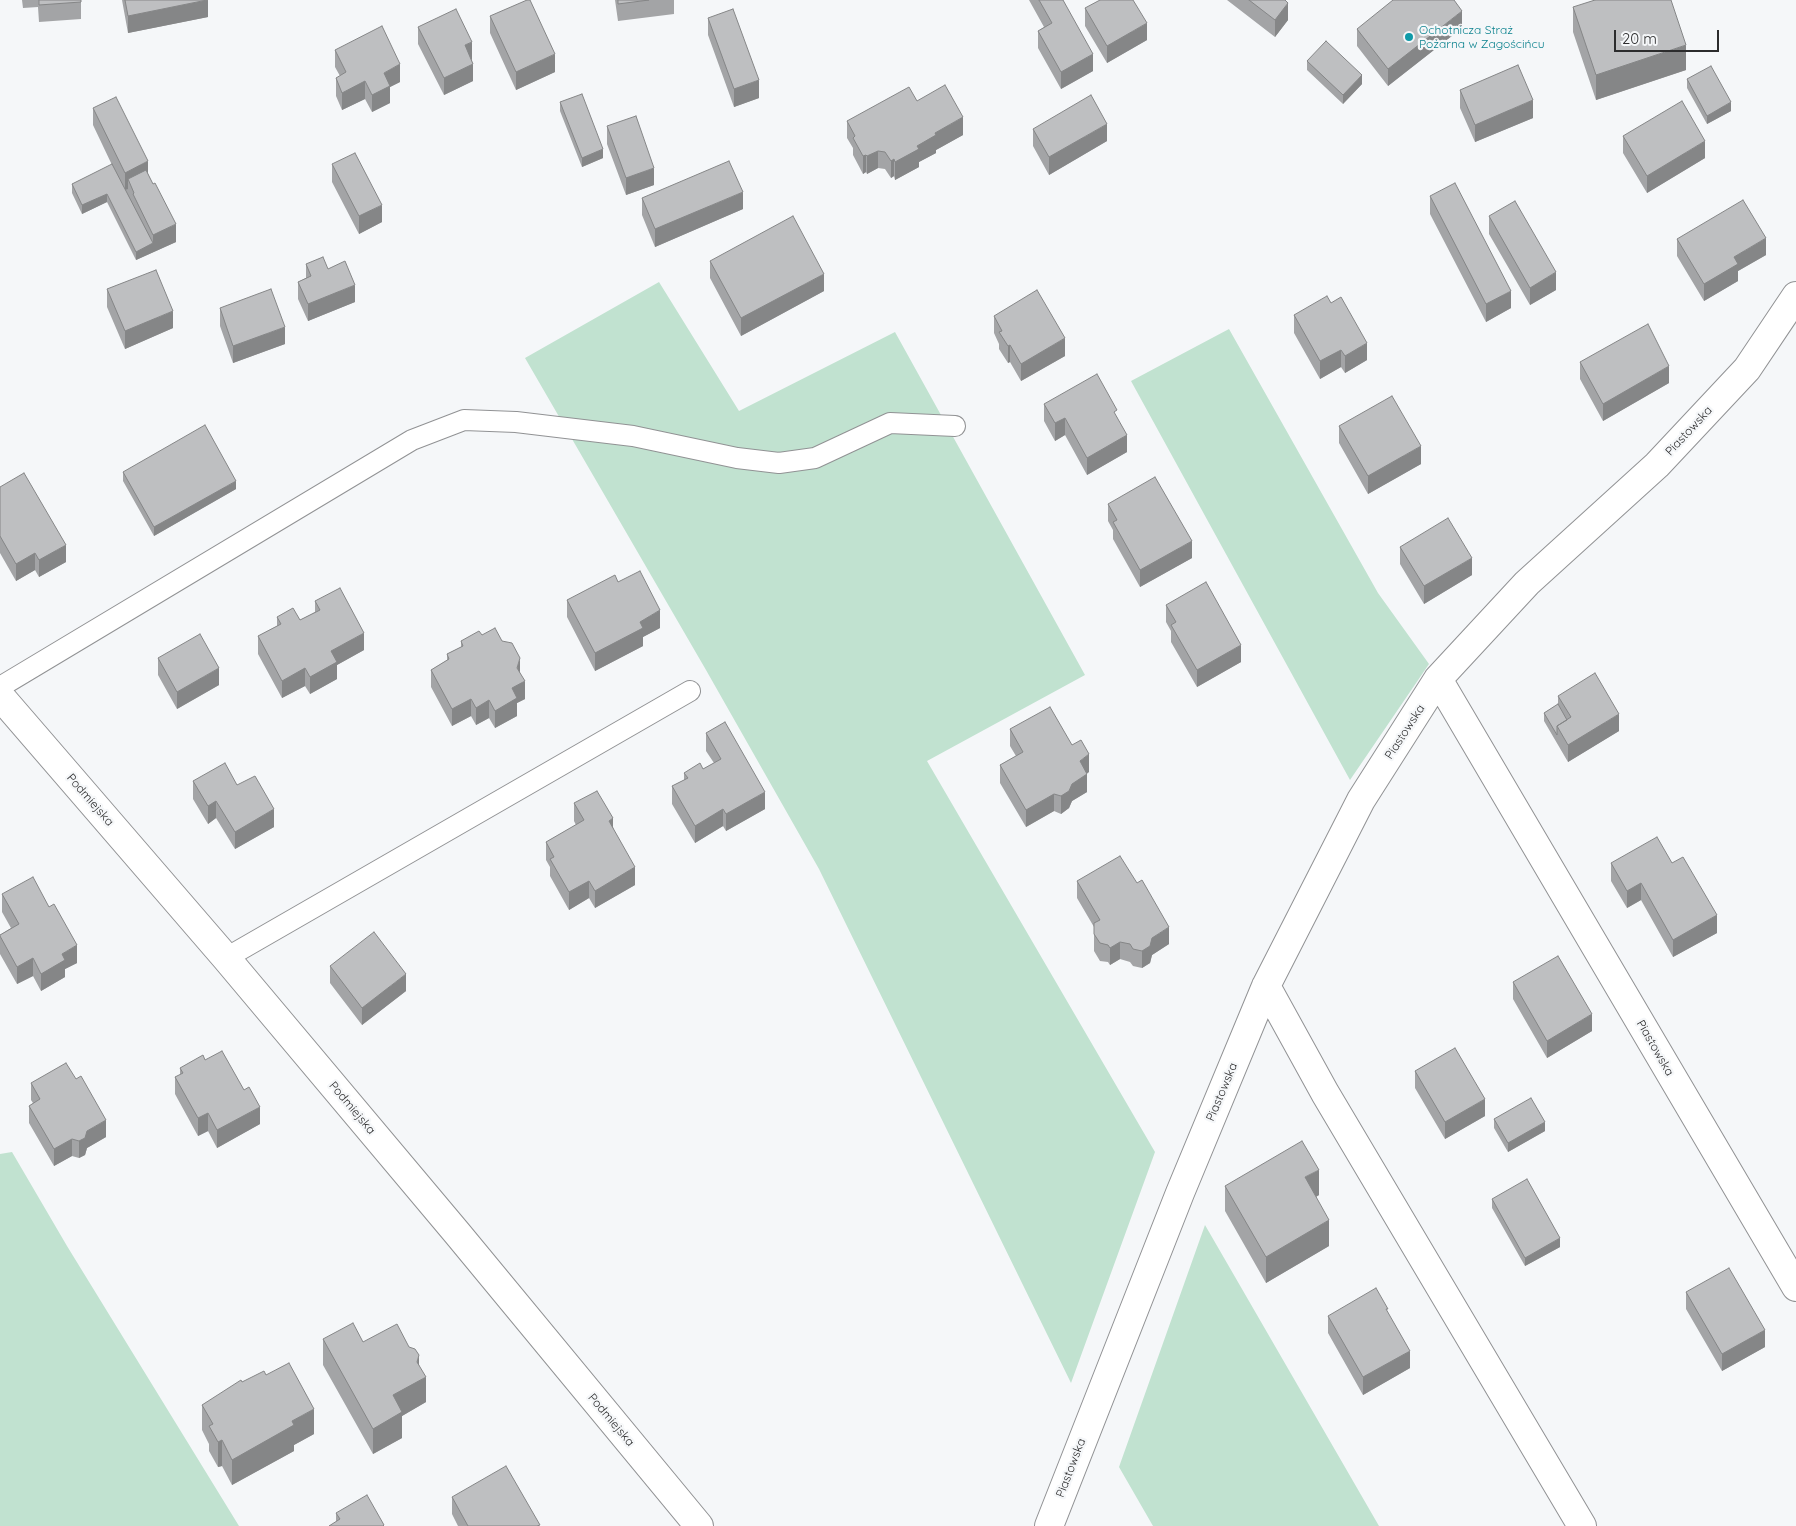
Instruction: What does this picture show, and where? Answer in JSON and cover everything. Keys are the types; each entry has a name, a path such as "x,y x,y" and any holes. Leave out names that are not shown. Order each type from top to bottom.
{"street":[{"name":"Piastowska","path":"1049,1526 1180,1193 1266,986 1361,800 1438,679 1527,583 1657,465 1734,383 1747,369 1796,296"},
{"name":"Piastowska","path":"1438,679 1796,1287"},
{"name":"Podmiejska","path":"0,696 226,958 457,1233 699,1526"},
{"path":"1266,986 1325,1094 1582,1526"}],"lane":[{"path":"0,687 412,440 464,420 516,422 634,436 738,458 779,463 815,458 890,422 955,426"},
{"path":"226,958 690,691"}],"green space":[{"path":"659,282 739,411 895,332 1085,675 927,761 1155,1152 1071,1383 819,869 525,358"},
{"path":"1229,329 1378,593 1429,664 1350,780 1131,381"},
{"path":"12,1152 67,1246 239,1526 0,1526 0,1154"},
{"path":"1205,1225 1379,1526 1153,1526 1119,1467"}],"building":[{"path":"39,0 81,0 81,2 39,5"},
{"path":"125,0 207,0 128,16"},
{"path":"530,0 555,54 516,72 490,16"},
{"path":"618,0 649,0 618,4"},
{"path":"1039,0 1063,0 1093,54 1061,72 1038,31 1052,23"},
{"path":"1100,0 1133,0 1147,23 1107,46 1085,8"},
{"path":"1249,0 1285,0 1288,3 1275,20"},
{"name":"Ochotnicza Straż Pożarna w Zagościńcu","path":"1393,0 1454,0 1462,11 1388,69 1357,29"},
{"path":"1595,0 1671,0 1686,45 1596,75 1573,7"},
{"path":"456,9 472,42 465,45 473,64 444,78 418,27"},
{"path":"733,9 759,80 734,89 708,18"},
{"path":"382,26 400,64 384,73 390,86 372,95 365,81 342,93 336,78 346,72 335,50"},
{"path":"1326,41 1362,75 1343,95 1307,61"},
{"path":"1518,65 1533,100 1475,125 1460,90"},
{"path":"1711,66 1731,102 1707,116 1687,79"},
{"path":"945,85 963,117 917,146 919,149 895,162 894,159 891,161 885,152 878,151 863,156 853,138 855,136 847,121 909,87 917,101"},
{"path":"582,94 603,149 582,158 560,102"},
{"path":"1091,95 1107,124 1049,157 1033,129"},
{"path":"116,97 148,161 125,173 93,108"},
{"path":"1682,101 1705,141 1647,176 1623,136"},
{"path":"636,116 654,168 626,178 607,126"},
{"path":"355,153 382,205 359,216 332,164"},
{"path":"729,161 743,192 655,229 642,198"},
{"path":"112,164 153,243 136,252 107,194 82,205 72,184"},
{"path":"146,170 153,184 155,183 176,224 153,235 133,194 128,179"},
{"path":"1455,183 1511,291 1486,304 1430,196"},
{"path":"1743,200 1766,238 1734,257 1738,264 1704,284 1677,239"},
{"path":"1515,201 1556,272 1530,288 1489,216"},
{"path":"793,216 824,274 741,318 710,261"},
{"path":"323,257 328,269 345,261 355,285 308,304 298,282 311,276 306,264"},
{"path":"156,270 173,311 125,331 107,289"},
{"path":"271,289 285,327 233,346 220,308"},
{"path":"1037,290 1065,338 1021,364 1010,345 1008,346 999,332 1002,331 994,316"},
{"path":"1327,296 1331,303 1341,297 1367,343 1345,356 1341,350 1320,361 1294,315"},
{"path":"1648,324 1669,366 1603,404 1580,362"},
{"path":"1097,374 1117,410 1114,412 1127,435 1087,458 1065,418 1055,423 1044,404"},
{"path":"1392,396 1421,446 1368,476 1339,426"},
{"path":"205,425 236,481 154,527 123,472"},
{"path":"24,473 66,545 39,560 35,553 16,564 0,536 0,487"},
{"path":"1155,477 1192,541 1140,570 1113,522 1117,520 1108,504"},
{"path":"1448,518 1472,558 1424,586 1400,547"},
{"path":"640,571 660,610 640,622 643,628 595,653 567,600 615,575 618,582"},
{"path":"1206,582 1241,645 1197,670 1171,625 1176,622 1166,605"},
{"path":"340,588 364,633 331,651 337,662 310,677 305,668 282,681 258,636 281,624 277,617 293,608 300,620 320,610 315,601"},
{"path":"495,628 502,641 512,643 520,658 517,668 525,681 512,688 517,698 495,711 489,700 476,708 471,699 452,709 431,670 449,659 447,654 463,646 461,641 479,631 482,635"},
{"path":"200,634 219,668 177,692 158,658"},
{"path":"1595,673 1619,714 1568,745 1557,726 1571,717 1558,696"},
{"path":"1558,704 1567,720 1557,726 1557,735 1544,713"},
{"path":"1050,707 1072,745 1081,740 1089,754 1080,761 1087,774 1072,784 1069,791 1061,796 1054,794 1026,810 1000,765 1023,752 1010,729"},
{"path":"725,722 765,792 726,814 723,809 695,826 672,786 688,778 684,773 700,763 703,769 721,759 706,733"},
{"path":"225,763 237,785 255,776 274,809 235,832 216,801 208,806 193,781"},
{"path":"597,791 613,818 609,821 635,867 595,891 589,881 569,892 550,859 554,857 546,842 584,820 574,803"},
{"path":"1657,837 1672,863 1683,857 1717,915 1673,940 1641,883 1627,891 1611,863"},
{"path":"1120,856 1137,883 1142,880 1169,927 1152,938 1150,946 1142,951 1133,949 1130,944 1120,942 1110,948 1108,945 1100,943 1094,934 1094,923 1100,920 1077,881"},
{"path":"33,877 49,907 54,904 77,945 62,954 65,960 41,974 33,958 17,967 0,936 19,924 2,894"},
{"path":"374,932 406,974 362,1008 330,966"},
{"path":"1558,956 1592,1014 1547,1041 1513,982"},
{"path":"1455,1048 1485,1099 1445,1122 1415,1071"},
{"path":"222,1051 244,1090 249,1087 260,1107 217,1130 208,1113 198,1118 175,1077 183,1073 180,1068 203,1055 205,1060"},
{"path":"66,1063 76,1079 81,1076 106,1120 87,1131 85,1138 79,1141 72,1139 54,1149 29,1106 40,1099 31,1083"},
{"path":"1531,1098 1545,1122 1508,1143 1494,1119"},
{"path":"1302,1141 1319,1170 1305,1177 1329,1220 1266,1257 1225,1186"},
{"path":"1527,1179 1560,1238 1525,1258 1492,1199"},
{"path":"1729,1268 1765,1330 1722,1354 1686,1292"},
{"path":"1376,1288 1410,1351 1363,1377 1328,1316"},
{"path":"353,1323 363,1342 397,1324 409,1347 415,1349 419,1355 417,1362 426,1377 393,1395 402,1412 373,1429 323,1339"},
{"path":"289,1363 314,1409 292,1421 294,1425 232,1460 222,1440 218,1442 209,1426 213,1424 202,1405 241,1380 242,1382 264,1371 266,1375"},
{"path":"506,1466 540,1525 468,1526 452,1497"},
{"path":"367,1495 383,1526 329,1526 340,1519 336,1513"}],"place":[{"name":"Ochotnicza Straż Pożarna w Zagościńcu","path":"1409,37"}]}
